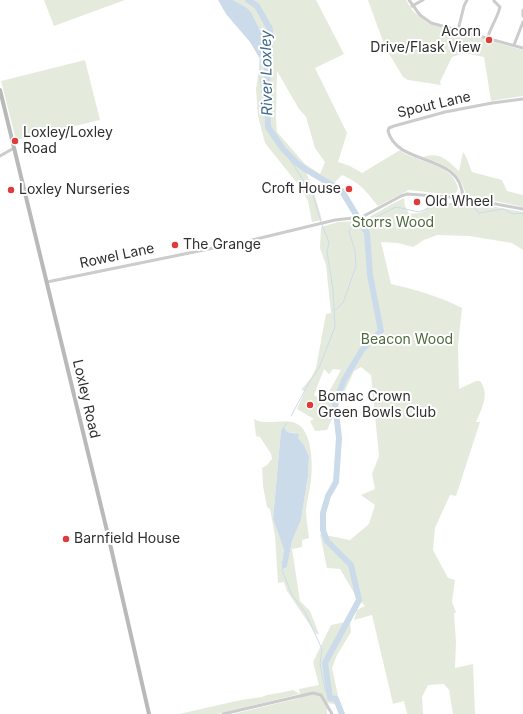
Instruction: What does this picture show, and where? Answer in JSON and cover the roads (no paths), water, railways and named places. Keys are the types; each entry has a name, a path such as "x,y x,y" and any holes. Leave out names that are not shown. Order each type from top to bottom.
{"main road":[{"name":"Loxley Road","path":"0,90 149,714"}],"street":[{"path":"409,0 412,6 427,21 523,48"},
{"path":"412,6 423,0"},
{"path":"458,30 467,0"},
{"path":"488,38 491,26 498,15 500,8 494,1"},
{"path":"523,10 523,16"},
{"path":"514,46 523,22"},
{"name":"Spout Lane","path":"463,198 460,184 453,174 440,164 403,150 390,136 388,131 389,128 445,112 490,103 523,99"},
{"path":"0,156 14,148"},
{"name":"Rowel Lane","path":"47,282 248,241 346,218 362,217 407,194 463,198"},
{"path":"463,198 523,209"},
{"path":"223,714 313,693 321,695 332,714"}],"water":[{"path":"218,0 233,0 246,7 251,12 262,34 263,44 260,59 250,42 226,14"},
{"path":"284,427 287,432 299,434 298,438 304,445 309,456 308,476 301,520 292,541 287,567 282,570 284,550 273,519 281,430"}],"waterway":[{"name":"River Loxley","path":"248,0 257,6 270,29 270,51 267,68 268,127 283,149 297,163 342,191 367,233 370,275 381,331 362,350 344,380 335,403 339,438 336,482 328,496 323,513 323,530 327,541 351,565 359,600 325,663 330,698 336,699 342,714"},
{"path":"260,59 260,79 266,118 268,120"},
{"path":"283,149 313,195 321,222"},
{"path":"372,219 396,207 419,212 435,205 459,203 471,204 479,213 503,209 513,214 523,214"},
{"path":"335,310 343,303 356,266 355,251 349,231 359,219"},
{"path":"291,416 310,381 319,368 335,327 333,289 327,252 329,242 322,225"},
{"path":"284,427 287,423"},
{"path":"282,570 292,595 305,612 322,649 320,664 325,690 330,698"}],"place":[{"name":"Acorn Drive/Flask View","path":"489,40"},
{"name":"Loxley/Loxley Road","path":"15,141"},
{"name":"Croft House","path":"349,189"},
{"name":"Loxley Nurseries","path":"11,190"},
{"name":"Old Wheel","path":"417,202"},
{"name":"The Grange","path":"175,245"},
{"name":"Bomac Crown Green Bowls Club","path":"310,405"},
{"name":"Barnfield House","path":"66,539"}],"park label":[{"name":"Storrs Wood","path":"393,223"},
{"name":"Beacon Wood","path":"407,340"}]}
